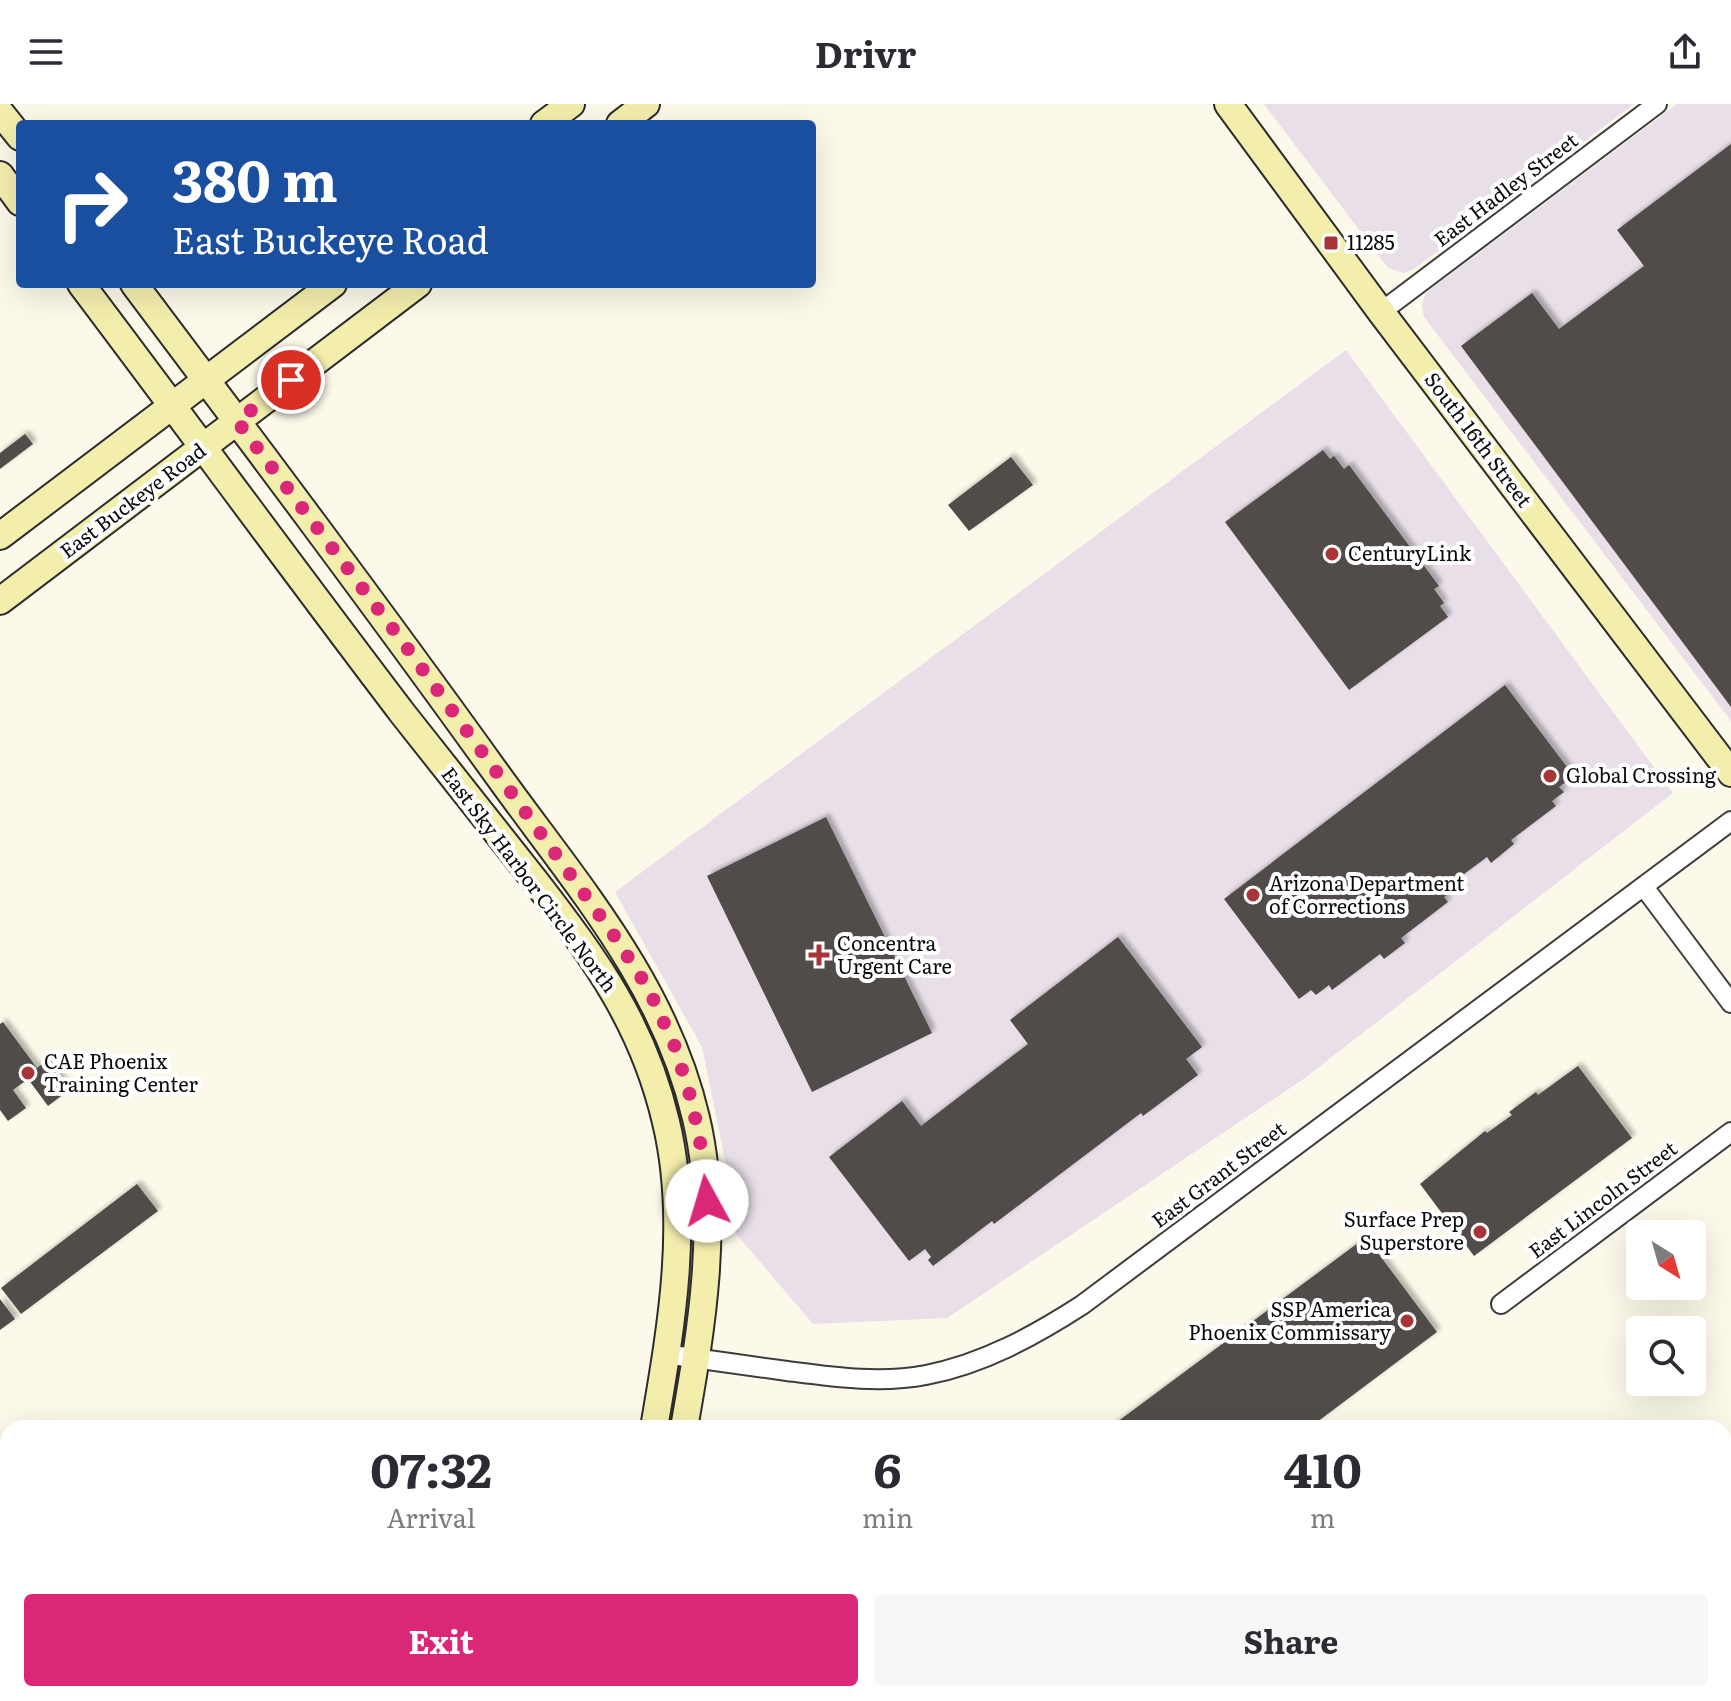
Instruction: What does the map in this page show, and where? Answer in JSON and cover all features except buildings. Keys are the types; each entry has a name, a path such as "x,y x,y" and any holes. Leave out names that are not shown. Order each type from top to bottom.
{"street":[{"path":"549,120 571,104"},
{"name":"South 16th Street","path":"1228,104 1381,312 1731,773"},
{"name":"East Hadley Street","path":"1381,312 1657,104"},
{"path":"0,112 16,132"},
{"path":"0,175 16,197"},
{"name":"East Sky Harbor Circle North","path":"84,288 355,651 580,940 628,1015 659,1094 675,1178 677,1237 655,1420"},
{"name":"East Sky Harbor Circle North","path":"137,288 359,583 611,931 648,988 685,1076 697,1120 706,1185 708,1256 685,1420"},
{"path":"0,536 328,288"},
{"name":"East Buckeye Road","path":"0,601 413,288"},
{"name":"East Grant Street","path":"665,1354 851,1379 895,1378 927,1375 970,1363 1017,1344 1082,1305 1731,821"},
{"path":"1644,887 1731,1003"},
{"name":"East Lincoln Street","path":"1501,1304 1731,1132"}],"shaded area":[{"path":"1264,104 1634,104 1414,269 1404,273 1388,268"},
{"path":"1677,104 1731,104 1731,721 1424,317 1422,306 1425,294 1432,288"},
{"path":"1346,350 1673,793 1302,1080 947,1318 813,1324 732,1229 727,1170 702,1047 615,892"}],"place":[{"name":"11285","path":"1331,243"},
{"name":"CenturyLink","path":"1332,554"},
{"name":"Global Crossing","path":"1550,776"},
{"name":"Arizona Department of Corrections","path":"1253,895"},
{"name":"Concentra Urgent Care","path":"819,955"},
{"name":"CAE Phoenix Training Center","path":"28,1073"},
{"name":"Surface Prep Superstore","path":"1480,1232"},
{"name":"SSP America Phoenix Commissary","path":"1407,1321"}],"route":[{"path":"291,380 237,421 402,641 611,931 648,988 685,1076 697,1120 707,1201"}]}
